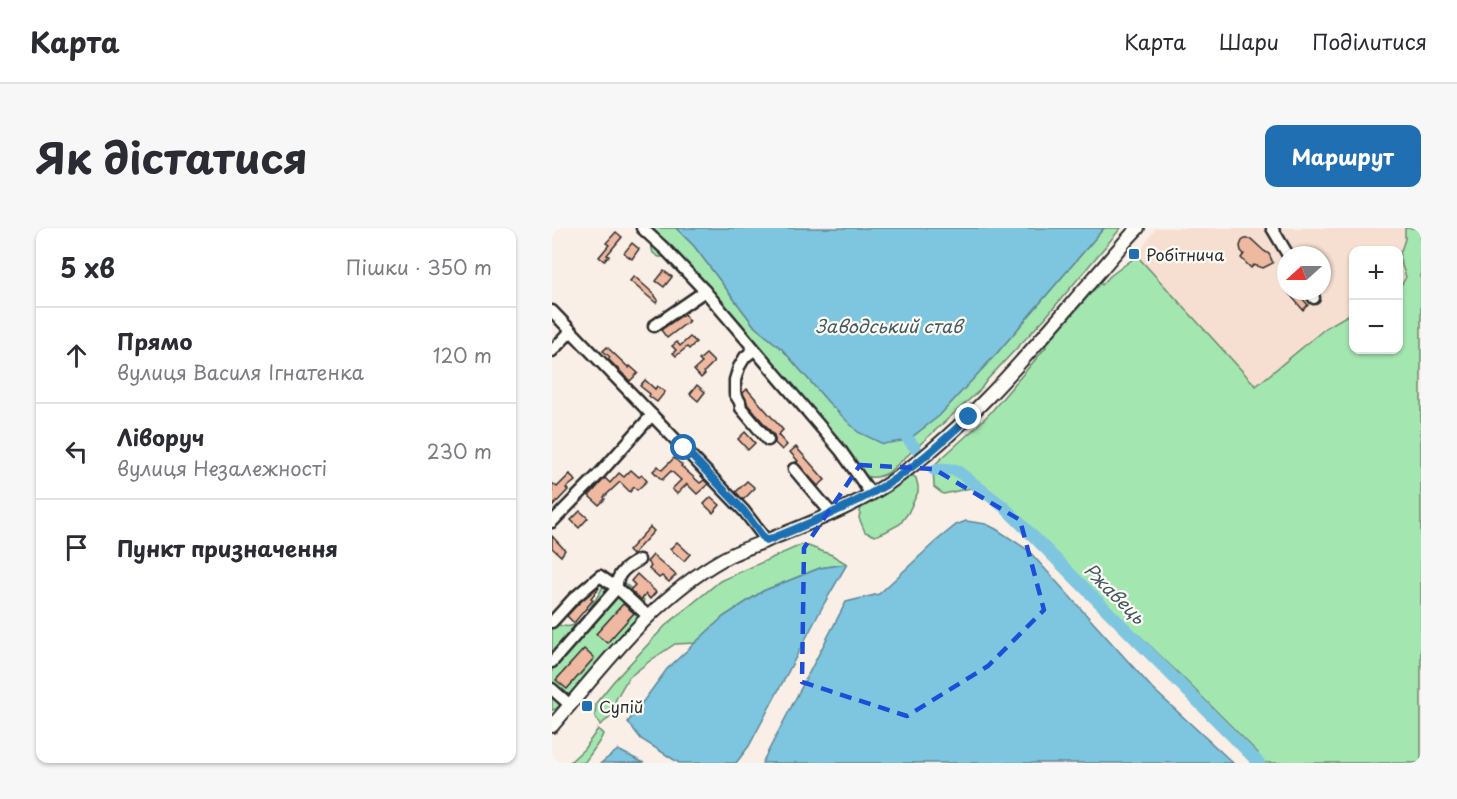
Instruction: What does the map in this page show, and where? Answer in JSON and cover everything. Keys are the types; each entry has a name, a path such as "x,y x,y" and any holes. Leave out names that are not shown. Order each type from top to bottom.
{"main road":[{"path":"552,726 648,616 708,568 725,558 871,494 900,475 948,437 1034,346 1135,230"}],"street":[{"path":"642,228 667,250 705,291 841,451 871,494"},
{"path":"1272,228 1283,246"},
{"path":"654,326 705,291"},
{"path":"552,311 744,511 766,541"},
{"path":"552,351 571,331"},
{"path":"754,350 745,357 739,367 735,380 735,394 741,408 768,440"},
{"path":"552,522 652,415"},
{"path":"795,469 831,513"},
{"path":"617,588 616,582 620,574 639,560"},
{"path":"552,622 573,599 600,576 648,616"},
{"path":"552,662 617,588"},
{"path":"552,689 570,705"}],"highlighted area":[{"path":"860,465 934,469 1020,520 1044,610 988,666 907,716 802,682 804,548"}],"shaded area":[{"path":"1156,228 1405,228 1403,246 1349,246 1349,314 1327,327 1256,386 1137,256"}],"green space":[{"path":"646,228 676,228 694,246 755,327 782,349 829,403 908,440 939,416 997,353 1104,228 1121,228 980,390 888,473 874,477 853,473 772,379 777,372 671,257 659,257 653,253"},
{"path":"1405,228 1421,228 1421,763 1255,763 1258,753 1022,522 979,487 943,494 934,487 933,466 990,413 1100,283 1102,285 1110,276 1137,256 1256,386 1327,327 1349,314 1349,354 1403,354 1403,282 1406,277 1403,268 1403,246"},
{"path":"910,474 916,478 918,492 900,524 875,536 865,532 859,518 861,507"},
{"path":"803,544 832,555 847,564 820,568 763,591 723,617 695,643 675,644 628,678 616,699 612,716 600,725 595,716 596,703 665,626 720,581"},
{"path":"621,580 644,600 638,610 639,615 556,709 552,710 552,627 555,624 567,627 574,625 590,607 603,586"},
{"path":"598,729 603,734 602,737 584,763 569,763 584,749"}],"water":[{"name":"Заводський став","path":"676,228 1104,228 997,353 939,416 908,440 883,444 858,432 829,403 782,349 755,327 694,246"},
{"path":"966,521 986,524 1028,550 1153,689 1233,763 762,763 846,602 879,594 935,542 956,525"},
{"path":"847,564 749,746 736,763 679,763 641,739 628,722 667,669 723,617 763,591 820,568"},
{"path":"618,750 644,763 601,763"}],"building":[{"path":"616,232 622,237 604,261 599,257 609,245 606,243"},
{"path":"1245,239 1251,239 1269,254 1273,263 1263,268 1254,265 1251,268 1241,258 1244,254 1240,246"},
{"path":"632,243 639,249 632,259 624,253"},
{"path":"664,271 672,277 664,287 656,281"},
{"path":"634,276 655,295 658,300 656,303 630,281"},
{"path":"1295,300 1304,300 1308,305 1303,310"},
{"path":"684,314 689,321 667,338 661,330"},
{"path":"690,337 696,342 676,356 673,353 676,350 672,346 677,342 680,346"},
{"path":"607,347 629,368 630,366 638,373 630,381 608,359 610,357 603,351"},
{"path":"706,354 714,362 701,378 694,370 702,363 699,360"},
{"path":"645,380 655,389 657,386 665,392 657,402 640,386"},
{"path":"697,385 705,392 698,401 690,394"},
{"path":"747,389 783,430 778,435 787,445 782,450 775,443 774,435 748,405 743,393"},
{"path":"745,432 755,443 748,450 738,439"},
{"path":"796,447 825,480 818,486 790,452"},
{"path":"674,458 700,483 704,480 708,484 697,494 687,484 677,494 672,489 681,480 671,471 662,480 653,471 658,466 662,470"},
{"path":"631,470 639,477 642,475 647,481 637,490 634,487 630,492 620,482 599,505 589,496 605,478 610,483 619,473 624,477"},
{"path":"570,474 575,481 566,488 568,490 552,507 552,483 557,487"},
{"path":"747,481 755,488 743,500 736,492"},
{"path":"711,497 720,505 713,513 704,504"},
{"path":"580,511 588,518 579,528 571,520"},
{"path":"650,527 654,531 632,555 628,551"},
{"path":"552,536 565,550 561,556 552,548"},
{"path":"677,542 690,554 684,561 670,549"},
{"path":"653,555 676,575 669,582 662,576 659,578 649,569 651,566 647,562"},
{"path":"637,574 656,592 650,599 646,594 641,600 630,590 635,585 631,581"},
{"path":"598,587 591,598 593,600 574,623 567,616"},
{"path":"623,604 634,613 607,643 596,634"},
{"path":"584,649 594,658 567,689 556,680"}],"waterway":[{"name":"Ржавець","path":"900,429 916,449"},
{"name":"Ржавець","path":"934,470 956,470 1004,507 1259,763"}],"place":[{"name":"Робітнича","path":"1134,254"},
{"name":"Супій","path":"587,706"}],"route":[{"path":"684,448 744,511 766,541 855,502 885,485 948,437 969,417"}]}
